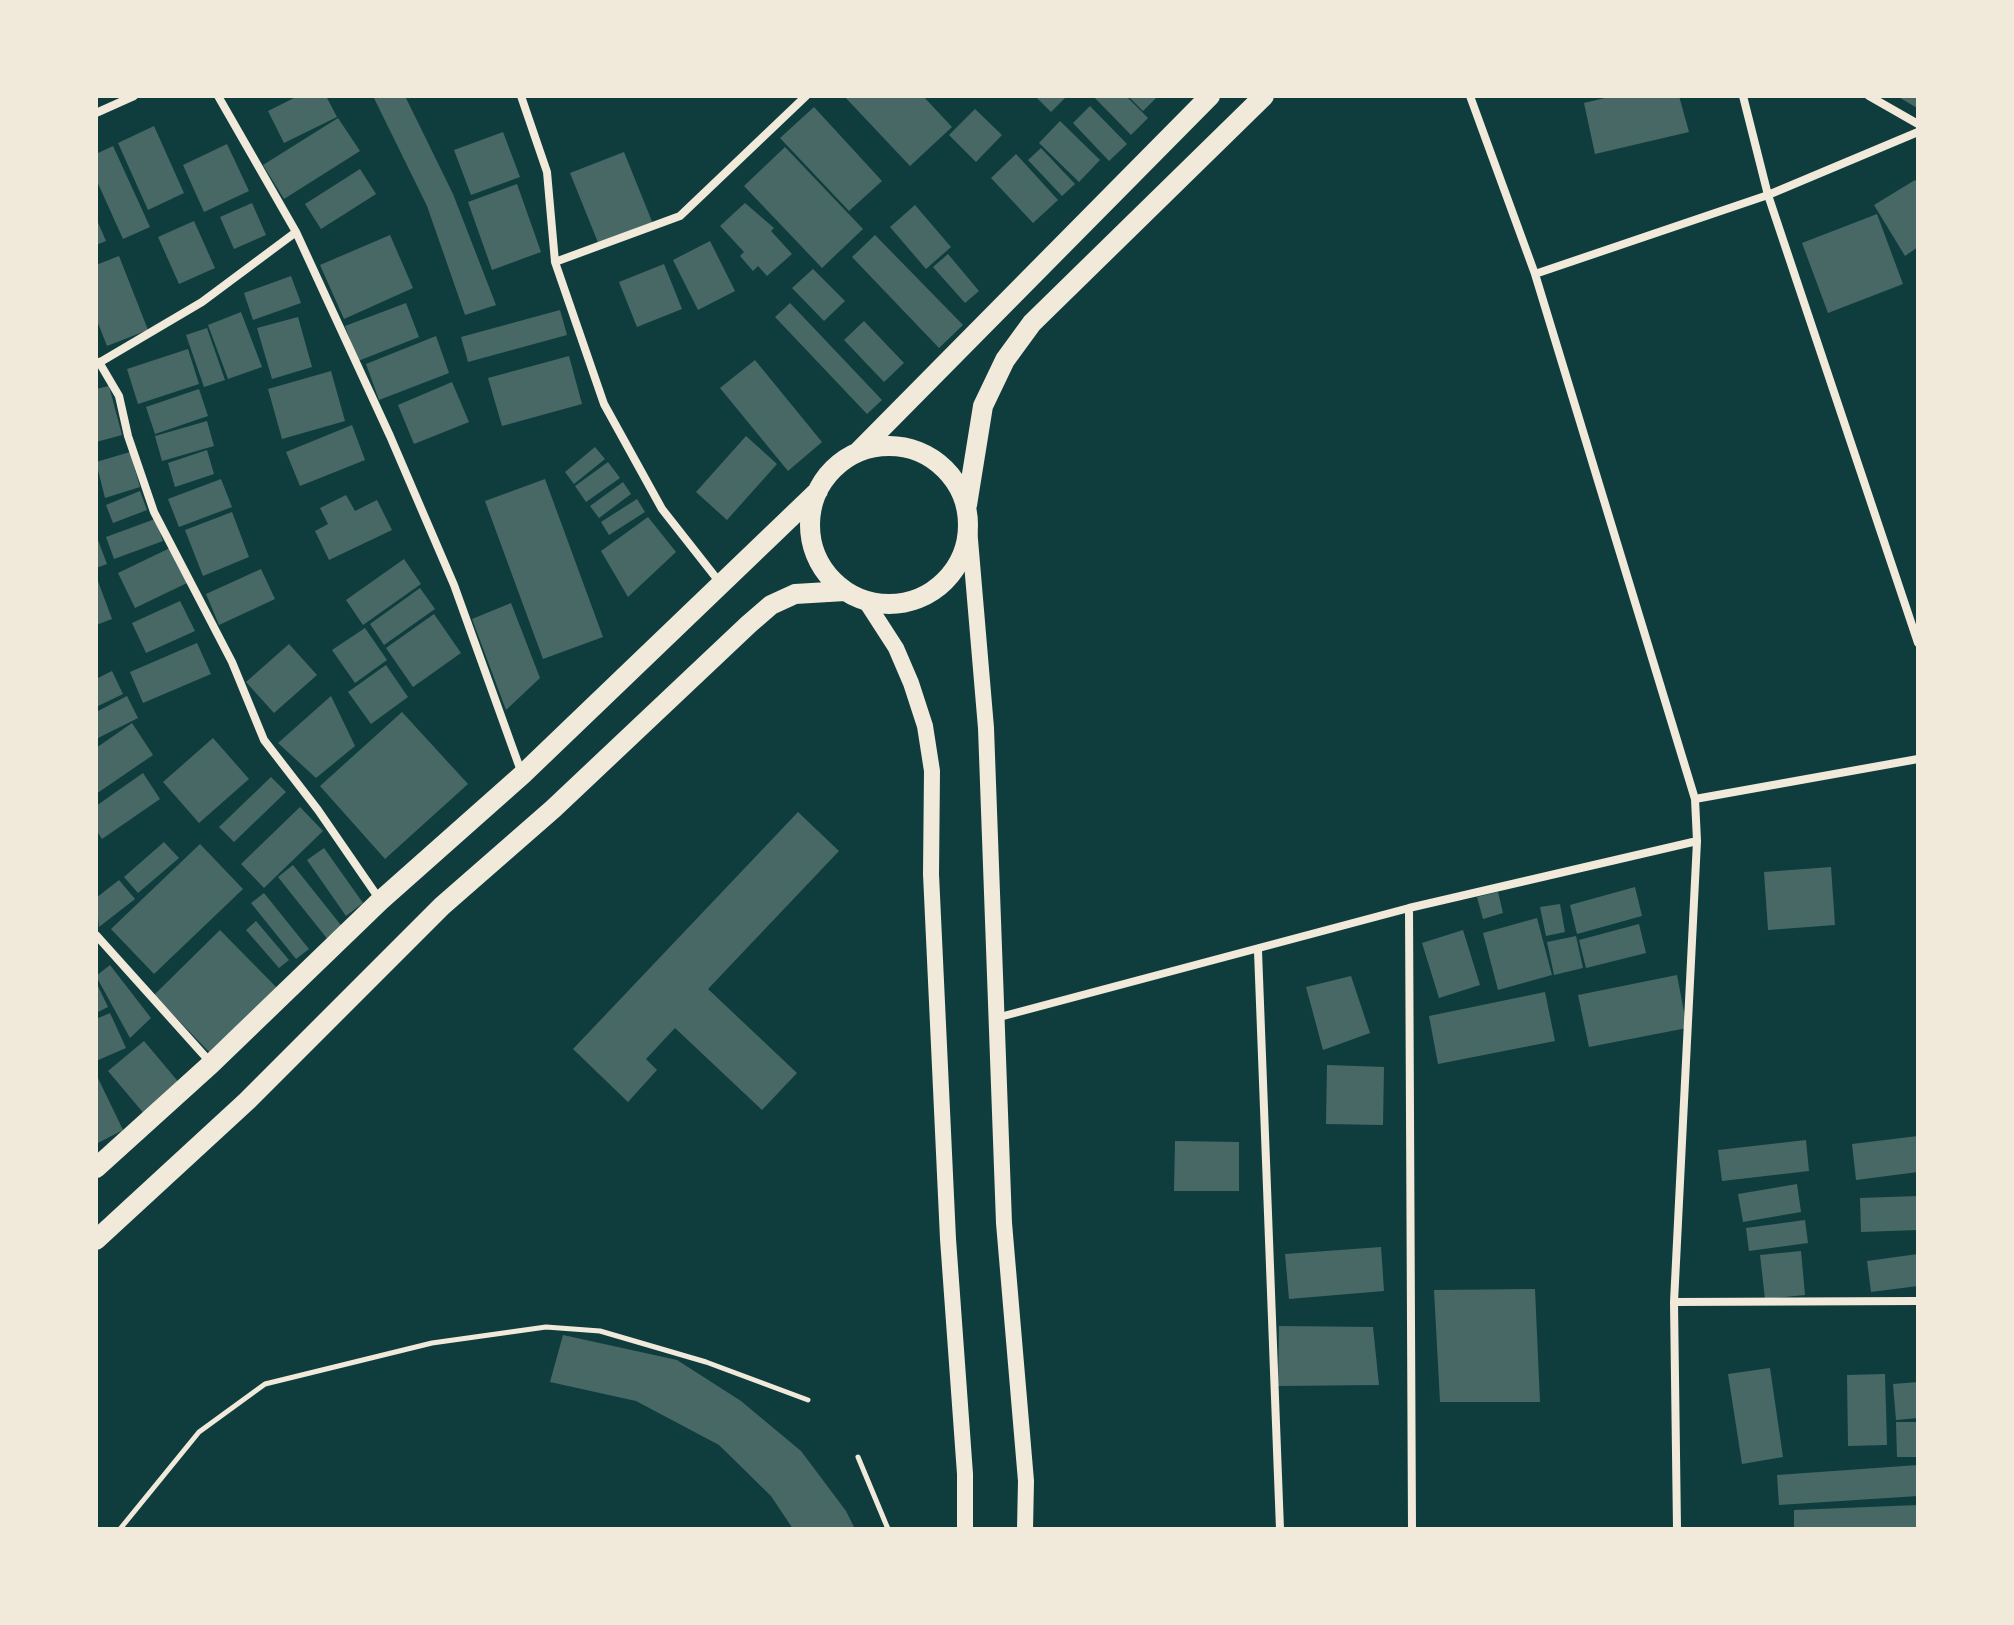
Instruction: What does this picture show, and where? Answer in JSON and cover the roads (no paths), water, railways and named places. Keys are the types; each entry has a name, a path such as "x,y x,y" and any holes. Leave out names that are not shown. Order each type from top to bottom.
{"main road":[{"path":"96,1168 211,1064 380,901 522,775 722,584 818,491 842,462 858,452 1210,96"},
{"path":"1025,1529 1026,1481 1004,1223 986,728 967,505 983,406 1005,360 1032,323 1264,96"},
{"path":"858,452 885,446 912,449 936,460 955,480 967,505"},
{"path":"818,491 811,512 811,535 817,557 829,576 845,591 865,600 888,604 913,601 934,590 952,573 964,552 969,528"},
{"path":"96,1240 247,1101 442,906 553,809 749,624 771,605 795,594 845,591"},
{"path":"865,600 896,648 911,683 925,726 932,771 933,905 948,1239 965,1474 965,1529"}],"street":[{"path":"96,113 134,96"},
{"path":"218,96 296,232 454,585 522,775"},
{"path":"521,96 547,172 555,262 604,404 662,509 722,584"},
{"path":"555,262 680,216 806,96"},
{"path":"1470,96 1535,274 1695,799 1697,841 1674,1302 1677,1529"},
{"path":"1743,96 1768,195 1918,643"},
{"path":"1869,96 1918,124"},
{"path":"1535,274 1768,195 1918,132"},
{"path":"296,232 202,302 98,363 119,396 128,436 154,512 232,662 264,740 318,810 380,901"},
{"path":"1695,799 1918,759"},
{"path":"996,1018 1258,951 1409,908 1697,841"},
{"path":"1409,908 1412,1529"},
{"path":"96,935 211,1064"},
{"path":"1258,951 1280,1529"},
{"path":"1674,1302 1918,1301"}]}
